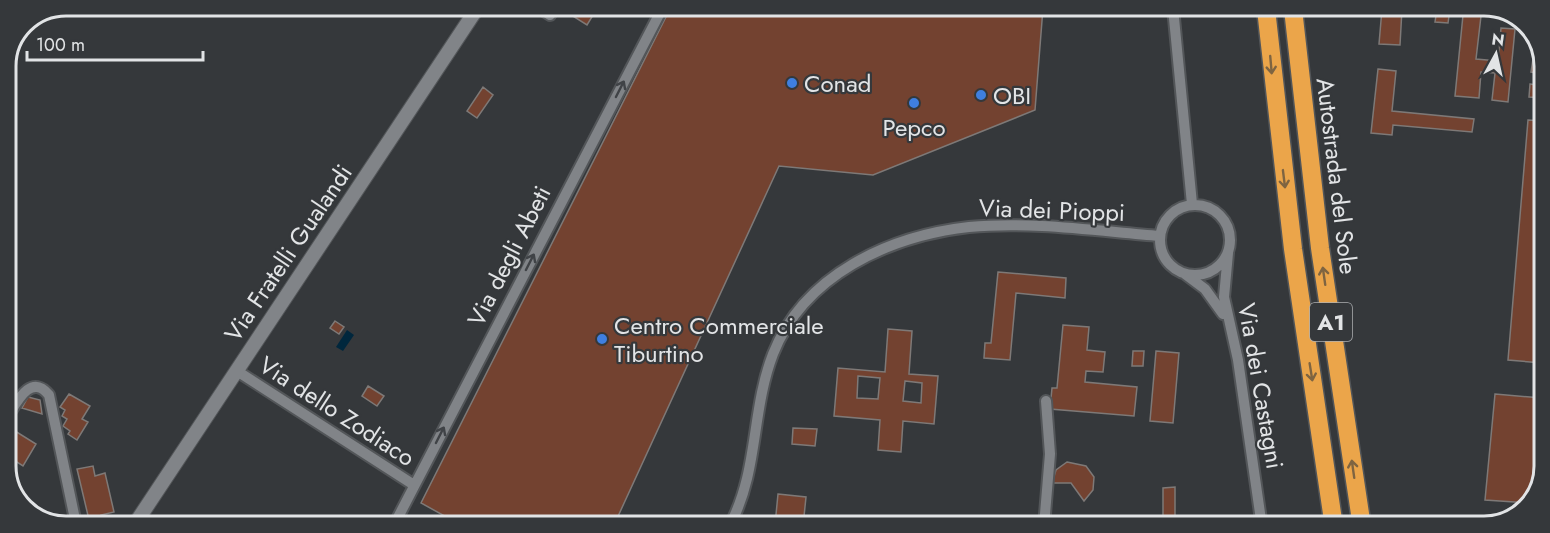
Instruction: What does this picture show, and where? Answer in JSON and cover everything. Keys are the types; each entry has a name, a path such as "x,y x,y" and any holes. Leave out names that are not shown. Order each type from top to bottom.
{"highway":[{"name":"A1","path":"1267,16 1293,249 1332,516"},
{"name":"Autostrada del Sole","path":"1294,16 1320,248 1360,516"}],"street":[{"name":"Via Fratelli Gualandi","path":"140,516 472,16"},
{"name":"Via degli Abeti","path":"398,516 658,16"},
{"path":"1174,16 1192,204 1170,214 1160,236 1164,256 1179,271 1211,294 1231,331"},
{"name":"Via dei Castagni","path":"1192,204 1211,208 1225,220 1231,236 1224,297 1238,360 1261,516"},
{"name":"Via dei Pioppi","path":"734,516 747,486 762,394 776,348 791,319 813,293 853,263 879,251 921,237 969,227 1033,226 1160,236"},
{"path":"1179,271 1202,274 1213,270 1228,253"},
{"name":"Via dello Zodiaco","path":"237,371 414,485"},
{"path":"17,402 25,390 40,387 51,399 73,516"},
{"path":"1045,516 1050,454 1046,401"}],"water":[{"path":"347,330 354,335 343,351 336,347"}],"building":[{"path":"573,16 592,16 587,25"},
{"name":"Centro Commerciale Tiburtino","path":"666,16 1042,16 1035,110 873,175 779,166 618,516 445,516 421,503"},
{"path":"1381,16 1402,16 1400,45 1379,44"},
{"path":"1436,16 1449,16 1448,23 1435,22"},
{"path":"1463,16 1481,16 1476,59 1498,61 1501,28 1515,29 1508,102 1492,100 1495,73 1481,72 1479,98 1455,96"},
{"path":"1378,69 1396,71 1392,111 1474,119 1472,132 1393,125 1392,135 1371,133"},
{"path":"1530,84 1533,84 1533,97 1529,97"},
{"path":"483,87 493,95 477,118 467,111"},
{"path":"1528,120 1533,120 1534,362 1508,360"},
{"path":"998,272 1066,278 1065,298 1016,293 1010,360 984,358 985,343 991,343"},
{"path":"335,321 344,327 339,334 330,328"},
{"path":"1063,325 1089,327 1087,350 1105,352 1103,372 1086,371 1085,382 1137,387 1134,416 1050,409 1052,388 1057,388"},
{"path":"888,329 912,331 909,374 938,376 934,424 903,421 901,452 878,450 880,420 834,416 838,368 885,372","holes":["858,376 880,378 878,399 857,398","905,381 922,383 921,403 903,401"]},
{"path":"1133,351 1144,351 1143,366 1132,366"},
{"path":"1156,351 1179,353 1173,423 1150,421"},
{"path":"368,386 384,396 377,406 362,396"},
{"path":"69,394 90,406 82,419 88,422 77,440 68,434 70,431 63,426 67,419 62,416 65,410 60,407"},
{"path":"1495,394 1534,397 1534,466 1531,483 1519,502 1485,500"},
{"path":"28,397 40,400 42,414 22,408"},
{"path":"793,428 817,429 815,446 792,444"},
{"path":"17,432 36,444 23,466 17,462"},
{"path":"1067,462 1086,466 1094,477 1093,490 1084,501 1071,483 1052,483 1056,470"},
{"path":"93,466 95,476 105,473 114,512 101,516 88,516 77,469"},
{"path":"1175,487 1175,516 1163,516 1163,488"},
{"path":"778,494 806,497 804,516 776,516"}],"place":[{"name":"Conad","path":"792,83"},
{"name":"OBI","path":"981,95"},
{"name":"Pepco","path":"914,103"},
{"name":"Centro Commerciale Tiburtino","path":"602,339"}]}
